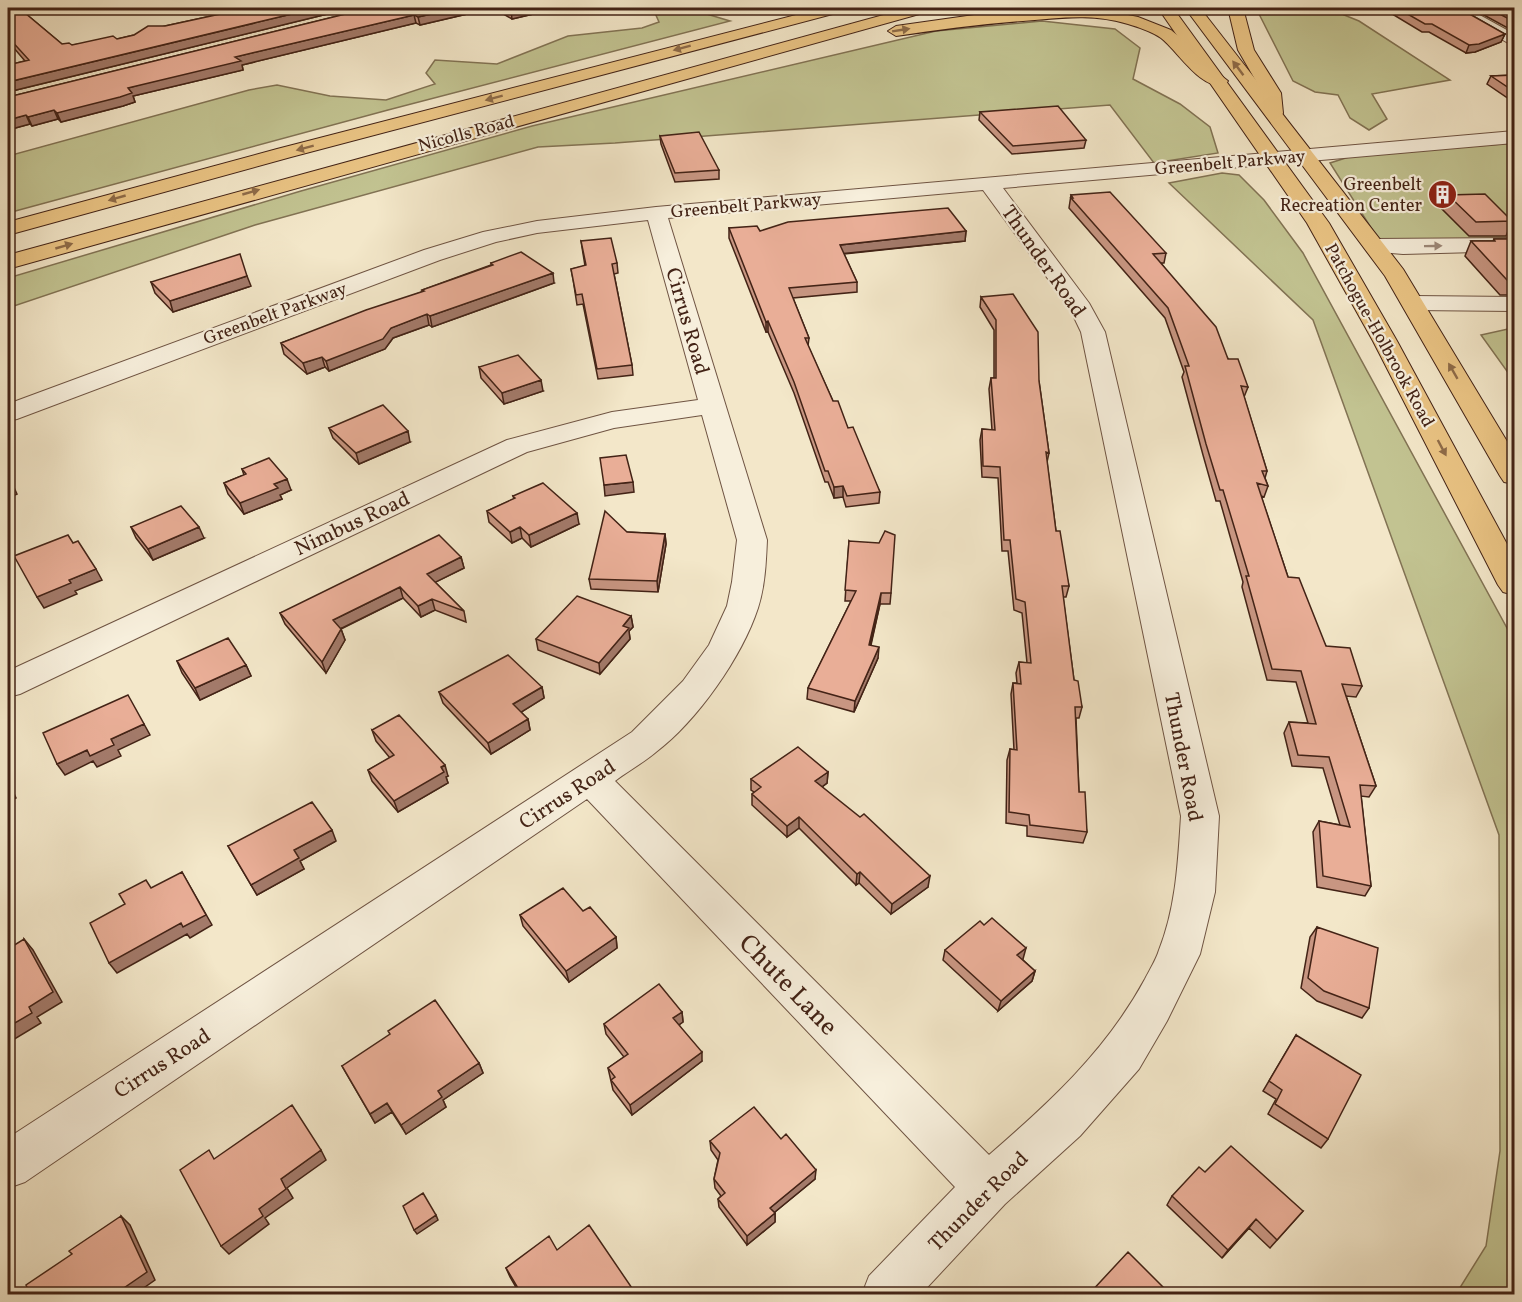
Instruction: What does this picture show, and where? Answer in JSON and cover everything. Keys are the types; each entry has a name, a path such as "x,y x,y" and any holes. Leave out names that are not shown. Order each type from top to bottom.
{"main road":[{"name":"Nicolls Road","path":"8,229 307,147 835,8"},
{"name":"Nicolls Road","path":"8,262 925,8"},
{"path":"558,108 648,90 754,61 860,38 974,20 1118,8"},
{"name":"Patchogue-Holbrook Road","path":"1165,8 1318,223 1351,278 1515,585"},
{"name":"Patchogue-Holbrook Road","path":"1192,8 1375,246 1414,303 1515,476"},
{"path":"1234,8 1246,50 1272,93 1274,113"},
{"path":"1075,11 1118,16 1156,28 1172,38 1190,60 1219,81"},
{"path":"1489,537 1515,559"}],"street":[{"path":"1456,8 1510,34"},
{"name":"Greenbelt Parkway","path":"8,413 432,255 491,237 537,227 656,213 1515,137"},
{"name":"Thunder Road","path":"887,1294 988,1187 1064,1120 1123,1054 1152,1007 1179,954 1195,892 1200,816 1093,332 1081,308 989,184"},
{"name":"Cirrus Road","path":"8,1164 591,780 645,742 688,701 720,656 738,617 748,583 752,540 656,213"},
{"path":"1375,246 1515,245"},
{"path":"1414,303 1515,304"},
{"name":"Nimbus Road","path":"8,685 517,446 612,420 712,406"},
{"name":"Chute Lane","path":"591,780 988,1187"}],"green space":[{"path":"663,8 690,9 730,21 388,110 8,213 8,156 249,90 277,85 330,96 386,100 435,84 426,73 435,60 497,64 568,36 642,28 659,22 655,13"},
{"path":"1256,8 1327,8 1359,21 1450,80 1372,94 1387,119 1369,130 1350,118 1338,95 1315,92 1293,81"},
{"path":"1042,21 1115,29 1140,48 1133,79 1180,104 1210,127 1218,153 1154,163 1110,105 538,147 255,225 8,308 8,278 301,191 532,126 936,31"},
{"path":"1514,143 1514,238 1380,242 1330,163 1352,156"},
{"path":"1222,173 1239,175 1264,200 1303,253 1514,641 1514,1294 1456,1294 1486,1246 1500,1151 1499,835 1313,320 1169,183"},
{"path":"1508,329 1514,330 1514,381 1481,335"}],"building":[{"path":"8,8 19,8 62,44 72,45 113,36 117,39 134,35 148,26 165,26 248,8 317,8 8,82 8,65 29,60 8,37"},
{"path":"370,8 459,8 418,17 414,15 235,57 241,61 128,88 132,93 120,97 57,113 54,110 8,120 8,97"},
{"path":"505,8 527,8 511,11"},
{"path":"1397,8 1459,8 1505,34 1479,44 1469,45"},
{"path":"1488,8 1515,8 1515,22"},
{"path":"1515,75 1515,92 1491,76"},
{"path":"1058,106 1086,140 1013,146 980,112"},
{"path":"699,132 719,170 675,173 660,136"},
{"path":"1110,192 1166,253 1153,254 1216,327 1228,359 1238,359 1248,387 1241,386 1267,471 1262,471 1268,486 1257,483 1288,577 1299,578 1326,646 1350,648 1362,686 1342,684 1376,786 1360,785 1371,886 1323,876 1319,821 1350,827 1329,757 1298,755 1289,722 1316,724 1301,671 1272,669 1246,576 1249,576 1223,490 1220,490 1206,444 1185,366 1189,366 1168,308 1071,198 1073,198 1071,195"},
{"path":"1485,194 1512,221 1476,222 1448,195"},
{"path":"948,208 966,231 840,245 857,282 789,288 809,338 805,338 833,401 838,401 848,428 853,427 880,492 847,496 843,486 834,487 828,471 825,471 794,382 768,321 766,322 729,228 757,226 760,231 788,222"},
{"path":"611,238 617,263 612,264 632,365 597,369 582,294 576,295 571,269 586,265 581,241"},
{"path":"1494,239 1515,239 1515,280 1507,280 1471,241 1495,241"},
{"path":"521,252 553,273 430,316 427,314 391,328 383,339 326,361 322,357 303,363 281,343 493,265 491,263"},
{"path":"240,254 247,276 170,301 151,282"},
{"path":"1013,294 1038,332 1039,381 1049,453 1046,452 1056,531 1060,531 1069,586 1062,586 1074,680 1078,681 1082,707 1075,707 1079,792 1085,792 1087,832 1030,825 1029,815 1009,812 1010,749 1017,750 1013,683 1021,684 1019,662 1031,663 1025,602 1016,599 1010,540 1004,540 1000,467 983,466 982,429 995,430 991,378 996,378 996,320 981,297"},
{"path":"518,355 541,380 502,393 479,367"},
{"path":"383,405 408,431 356,453 329,428"},
{"path":"626,455 633,482 604,485 600,458"},
{"path":"269,458 287,479 274,484 278,488 240,503 224,483 246,474 242,469"},
{"path":"543,483 577,513 529,535 520,527 510,532 487,511 515,498 513,496"},
{"path":"181,506 199,527 148,549 131,527"},
{"path":"605,511 627,532 665,534 657,581 589,579"},
{"path":"885,531 895,535 891,593 881,593 869,645 879,647 855,701 808,688 856,591 845,590 849,541 879,543"},
{"path":"68,535 73,543 78,541 96,569 69,580 71,583 37,597 14,556"},
{"path":"439,535 461,557 427,574 464,611 432,599 418,606 400,587 333,620 341,629 322,662 280,613"},
{"path":"577,596 631,616 623,626 629,628 599,663 536,639"},
{"path":"228,638 246,665 195,688 177,661"},
{"path":"508,655 542,687 513,704 528,719 488,743 439,692"},
{"path":"128,695 144,724 111,739 114,745 90,756 87,750 57,764 43,733"},
{"path":"399,715 445,765 441,767 444,772 394,801 368,770 394,755 372,730"},
{"path":"798,747 828,772 815,781 860,817 864,814 930,876 892,904 860,872 857,874 799,817 787,826 752,794 761,787 751,779"},
{"path":"312,802 332,830 294,850 299,858 251,885 228,846"},
{"path":"182,872 206,915 183,927 181,923 109,963 90,923 125,904 119,894 146,880 151,888"},
{"path":"563,888 583,911 590,907 616,937 566,971 520,915"},
{"path":"992,918 1026,948 1017,955 1035,971 1001,1001 945,950 980,921 984,925"},
{"path":"1317,927 1378,948 1369,1008 1324,991 1308,978"},
{"path":"24,939 53,992 29,1007 32,1013 8,1027 8,949"},
{"path":"659,984 682,1012 673,1018 702,1052 630,1105 611,1080 615,1077 608,1068 628,1054 604,1024"},
{"path":"435,1000 479,1063 438,1091 442,1097 401,1125 387,1103 370,1114 342,1066 390,1034 388,1031"},
{"path":"1296,1035 1361,1075 1328,1139 1275,1104 1282,1090 1269,1081"},
{"path":"292,1105 321,1150 281,1179 286,1189 259,1209 263,1216 221,1246 180,1170 209,1150 214,1159"},
{"path":"754,1107 781,1139 786,1134 816,1170 770,1208 775,1213 747,1236 718,1199 725,1193 714,1179 720,1153 710,1141"},
{"path":"1231,1146 1303,1211 1277,1240 1256,1219 1228,1250 1172,1196 1199,1167 1205,1172"},
{"path":"423,1193 436,1215 414,1230 403,1206"},
{"path":"121,1216 147,1272 115,1294 30,1294 26,1285 72,1254 69,1251"},
{"path":"589,1225 636,1294 511,1294 518,1288 506,1268 549,1236 557,1250"},
{"path":"1128,1252 1170,1294 1089,1294"}],"place":[{"name":"Greenbelt Recreation Center","path":"1443,194"}]}
